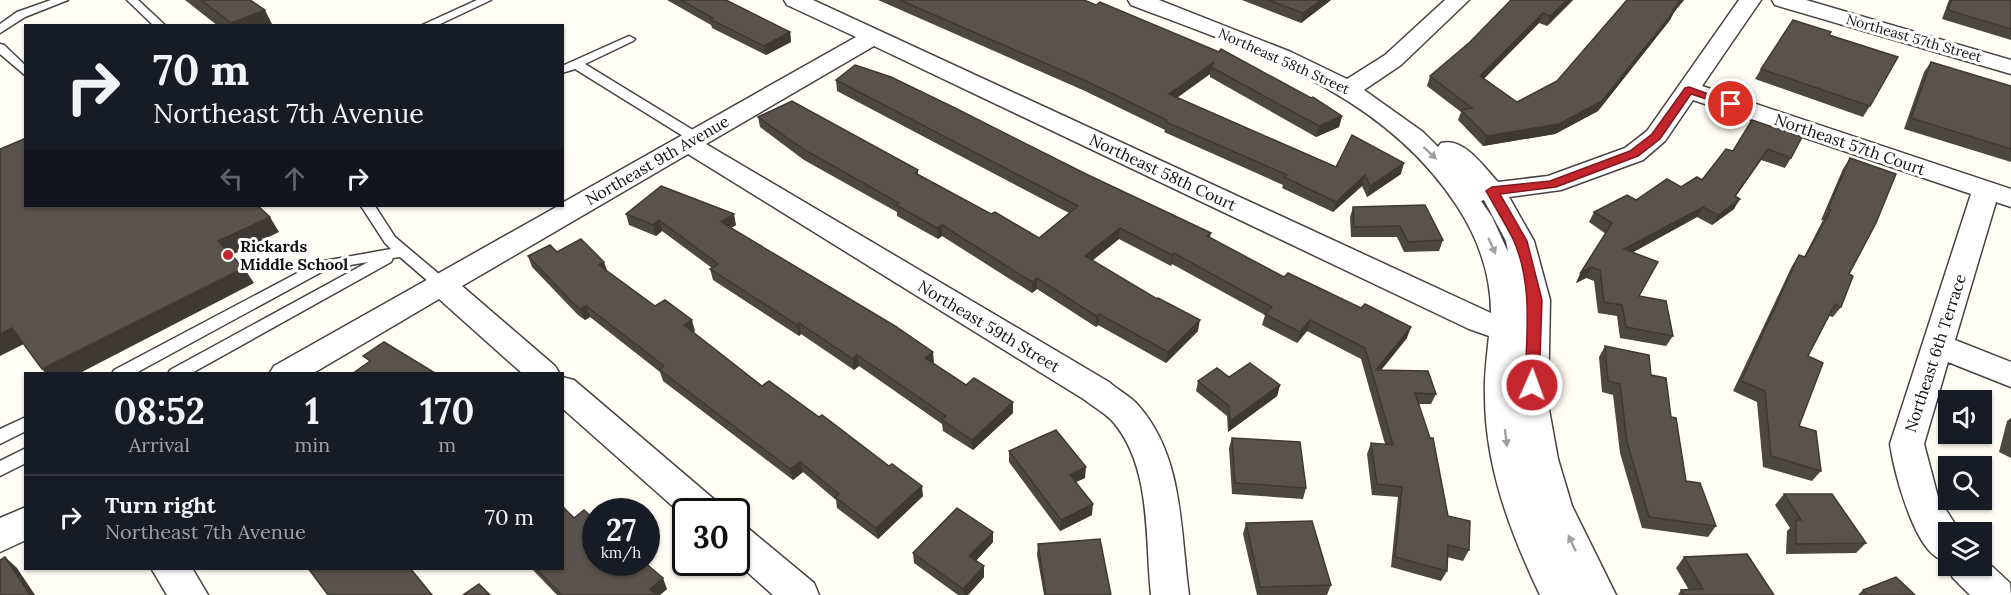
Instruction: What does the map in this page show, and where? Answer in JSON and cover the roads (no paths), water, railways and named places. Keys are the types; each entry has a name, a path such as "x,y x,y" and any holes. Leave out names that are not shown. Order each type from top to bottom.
{"street":[{"name":"Northeast 58th Court","path":"795,0 1520,335"},
{"name":"Northeast 58th Street","path":"1139,0 1357,85"},
{"name":"Northeast 58th Street","path":"1172,0 1305,52 1357,85 1438,160 1479,193"},
{"path":"1357,85 1458,0"},
{"path":"1597,595 1554,506 1541,459 1520,335 1505,294 1499,263 1479,193 1552,184 1634,154 1656,136 1750,0"},
{"name":"Northeast 57th Street","path":"1783,0 2011,67"},
{"name":"Northeast 9th Avenue","path":"288,372 873,37"},
{"name":"Northeast 57th Court","path":"1689,90 1999,194"},
{"name":"Northeast 59th Street","path":"692,141 1097,392 1126,414 1145,441 1156,473 1170,595"},
{"name":"Northeast 6th Terrace","path":"1938,533 1917,493 1911,474 1907,444 1939,346 1999,194"},
{"path":"441,284 542,372"},
{"path":"1520,335 1501,397 1509,459 1521,507 1560,595"},
{"path":"1939,346 2011,375"},
{"path":"564,391 687,498"},
{"path":"0,536 24,523"},
{"path":"750,552 800,595"},
{"path":"171,570 189,595"},
{"path":"1976,576 1996,595"}],"lane":[{"path":"0,30 7,23 27,12 63,0"},
{"path":"132,0 159,24"},
{"path":"429,24 486,0"},
{"path":"564,69 629,39"},
{"path":"0,47 24,71"},
{"path":"576,64 692,141"},
{"path":"369,207 399,252 441,284"},
{"path":"124,372 323,266 399,252"},
{"path":"180,372 399,252"},
{"path":"0,437 24,424"},
{"path":"0,469 24,456"}],"place":[{"name":"Rickards Middle School","path":"228,255"}]}
